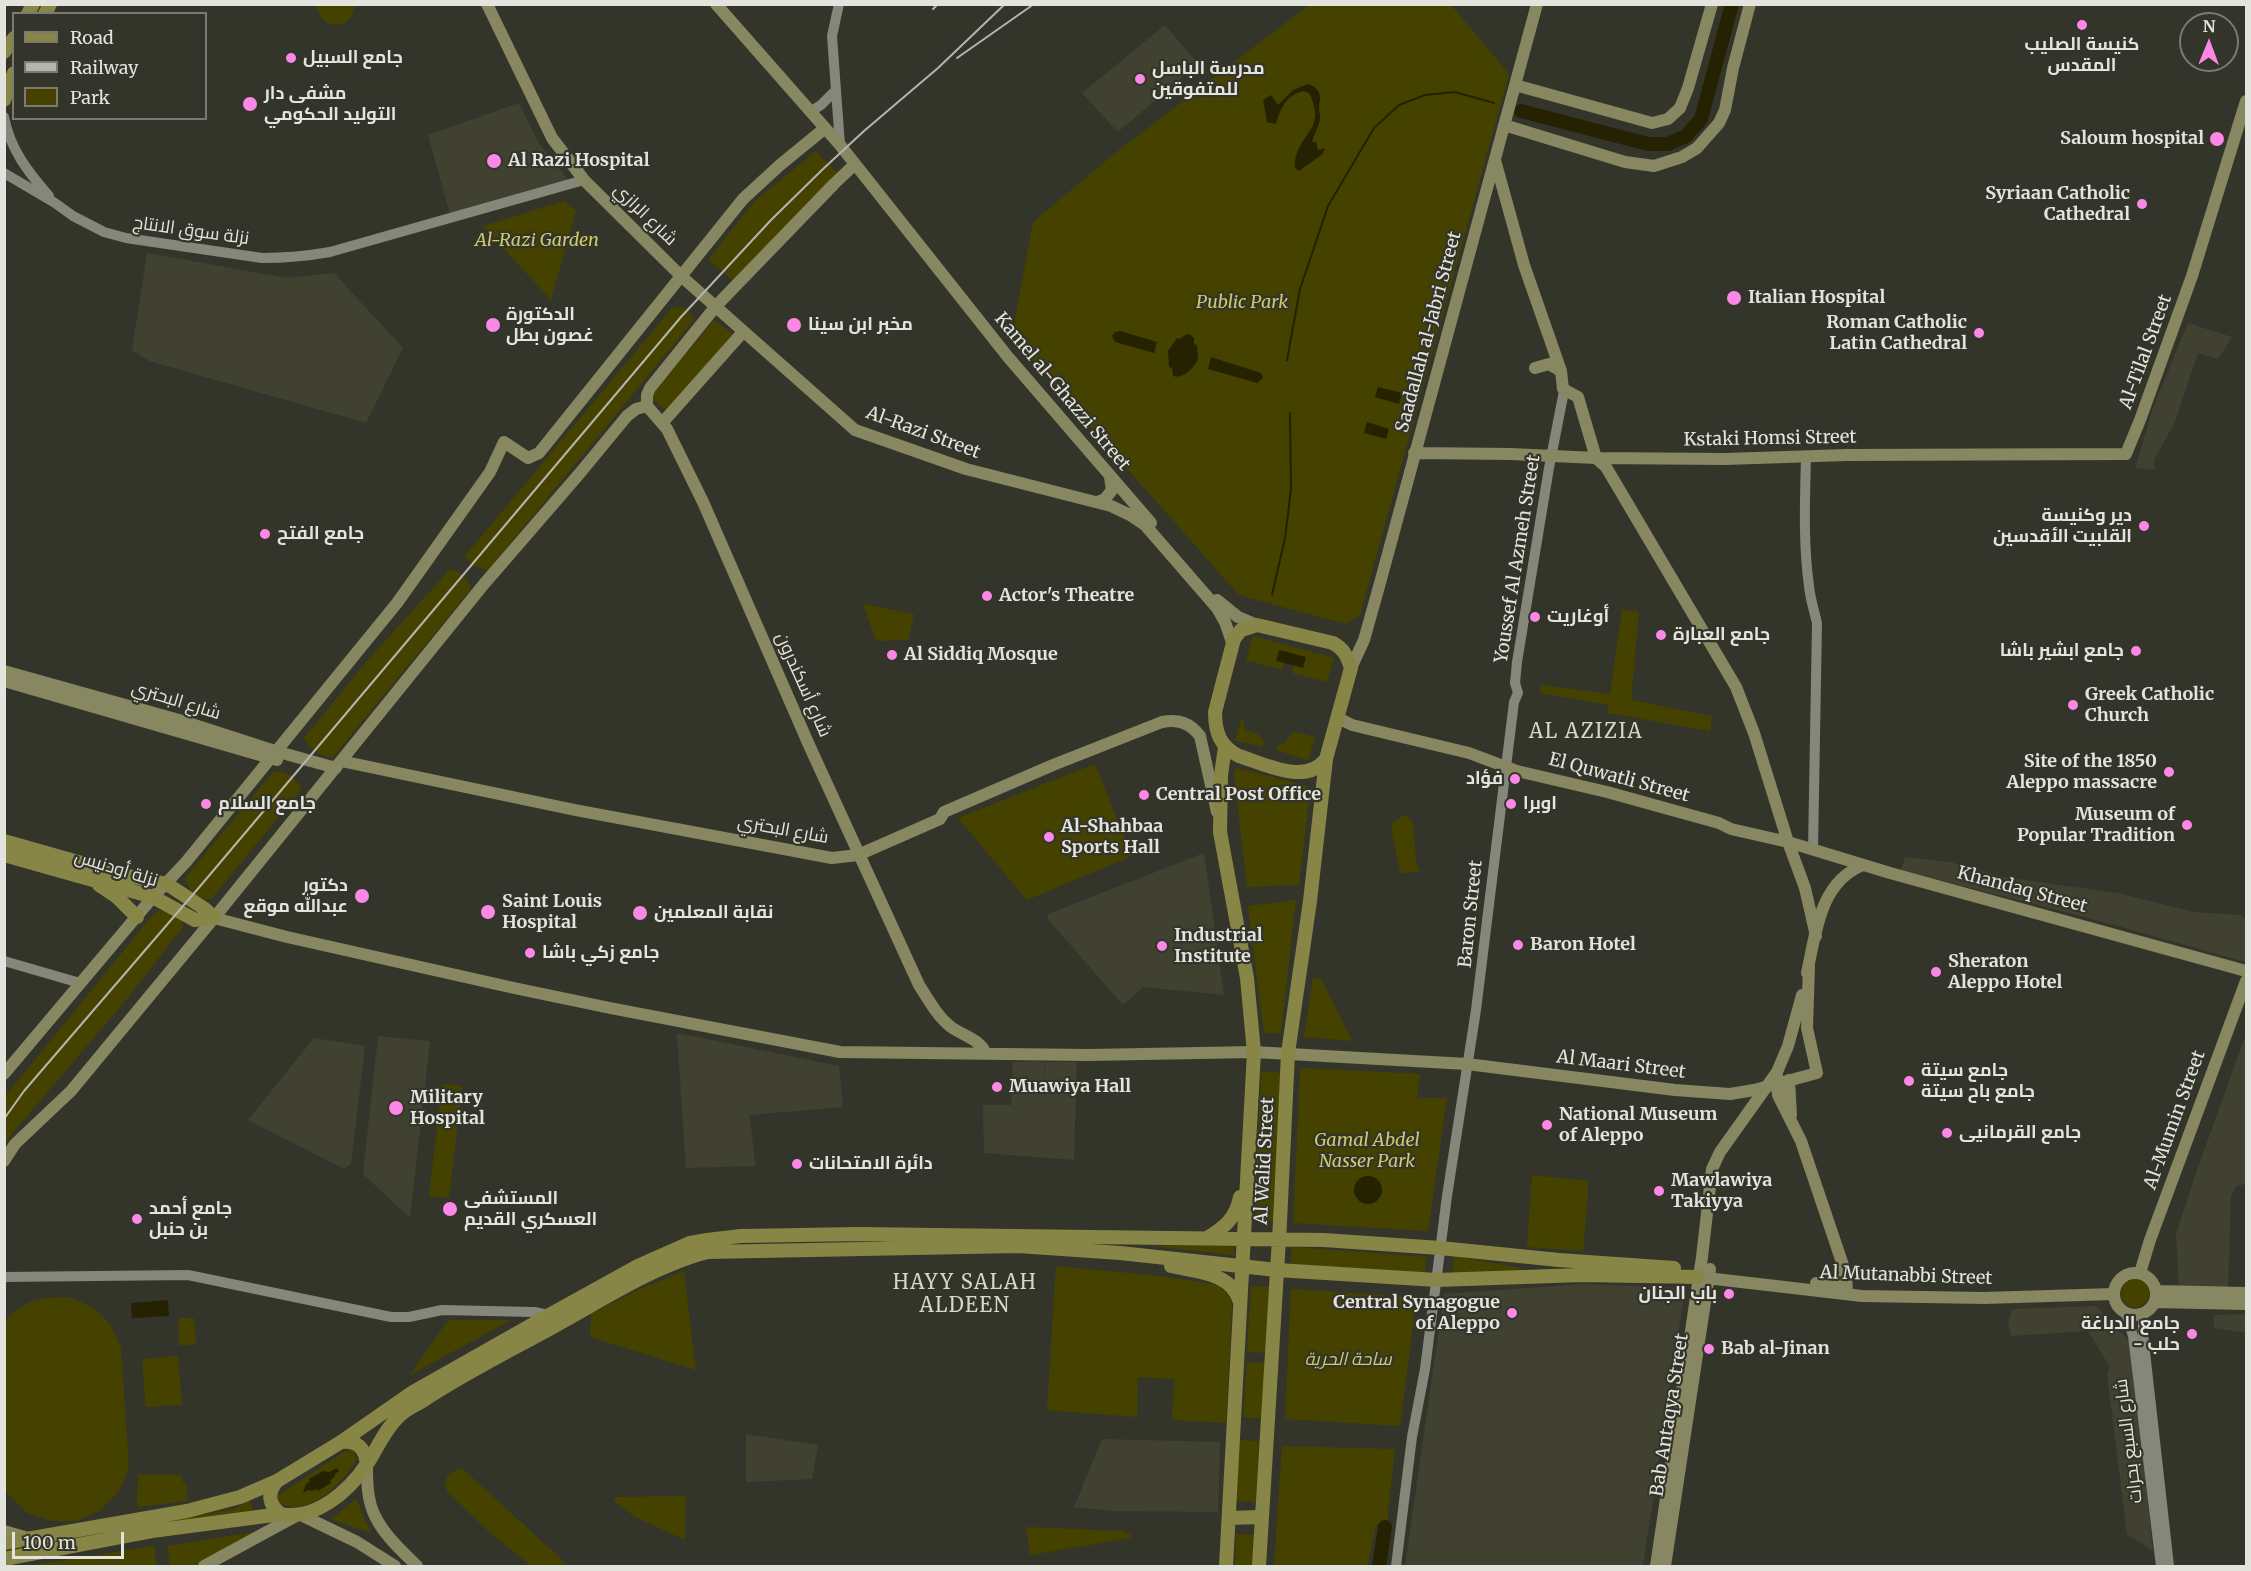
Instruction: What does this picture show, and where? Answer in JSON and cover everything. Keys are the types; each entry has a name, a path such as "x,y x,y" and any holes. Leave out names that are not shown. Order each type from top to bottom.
{"main road":[{"path":"487,4 552,138 584,180"},
{"name":"Kamel al-Ghazzi Street","path":"716,4 840,145 994,340 1110,477 1219,601 1238,617 1257,625"},
{"name":"Saadallah al-Jabri Street","path":"1351,668 1364,640 1537,4"},
{"path":"1515,85 1652,123 1668,119 1680,108 1688,88 1712,4"},
{"path":"1504,125 1625,162 1654,166 1682,157 1697,148 1719,123 1725,110 1733,68 1750,4"},
{"path":"4,100 12,79"},
{"name":"Al-Tilal Street","path":"2126,454 2198,261 2247,101"},
{"path":"4,1074 153,897 167,884 404,594 490,472 504,442 528,458 539,453 743,199 824,129"},
{"path":"1495,160 1524,265 1561,371 1564,391 1576,395 1580,400 1596,458 1606,467 1736,687 1754,733 1788,842 1809,900 1815,936"},
{"path":"4,1161 15,1144 71,1092 484,584 627,416 636,409 647,406 647,395 650,388 716,306 855,164"},
{"name":"شارع الرازي","path":"584,180 681,276"},
{"name":"Al-Razi Street","path":"681,276 855,430 966,469 1097,502"},
{"path":"663,422 743,332"},
{"path":"1535,368 1549,364 1561,371"},
{"name":"شارع أسكندرون","path":"647,406 663,422 716,529 859,855 919,985 935,1010 952,1028 978,1043 985,1052"},
{"name":"Kstaki Homsi Street","path":"1414,453 1725,459 1806,456 2126,454"},
{"path":"1097,502 1105,499 1112,490 1110,477"},
{"path":"1097,502 1122,510 1145,525 1217,608 1226,622 1233,645"},
{"path":"1257,625 1333,643 1346,653 1351,668 1326,759 1316,769 1300,772 1239,756 1225,747 1216,732 1215,712 1233,645 1241,630 1257,625"},
{"name":"شارع البحتري","path":"4,671 179,720 272,755 832,858 859,855 940,819 944,812 1031,774 1162,722 1175,720 1194,729 1200,736 1220,832"},
{"path":"4,681 272,755"},
{"name":"El Quwatli Street","path":"1338,718 1352,725 1469,753 1506,768 1607,792 1719,823 1731,829 1788,842"},
{"path":"1225,747 1221,775 1220,832 1247,978 1254,1052 1226,1566"},
{"name":"Al Walid Street","path":"1259,1566 1288,1053 1310,901 1326,759"},
{"path":"4,841 124,875 167,884 205,909 214,918"},
{"name":"Khandaq Street","path":"1788,842 1863,865 2247,970"},
{"name":"نزلة أودنيس","path":"4,855 153,897 195,920 214,918"},
{"path":"1705,1273 1710,1179 1715,1161 1774,1080 1796,1020 1815,936 1826,901 1835,885 1847,873 1863,865"},
{"path":"90,879 117,897 137,917"},
{"name":"Al Maari Street","path":"214,918 287,937 514,988 620,1010 852,1052 1088,1055 1288,1053 1467,1064 1675,1090 1730,1094 1754,1090 1774,1080 1789,1080 1817,1073 1807,1028 1809,965"},
{"name":"Al-Mumin Street","path":"2140,1273 2150,1240 2247,981"},
{"path":"951,1052 957,1040 952,1028"},
{"path":"1774,1080 1778,1095 1793,1122 1846,1274 1847,1294"},
{"path":"1789,1080 1793,1122"},
{"path":"1208,1238 1225,1227 1236,1214 1247,1172"},
{"name":"Al Mutanabbi Street","path":"4,1543 42,1538 198,1508 240,1497 276,1481 341,1442 413,1392 638,1266 690,1243 707,1240 741,1236 859,1234 1279,1239 1440,1248 1705,1273 1847,1294 1984,1298 2114,1294"},
{"path":"204,1566 333,1498 351,1483 388,1429 403,1413 451,1382 649,1275 686,1258 706,1252 1018,1246 1120,1253 1277,1270 1437,1280 1705,1273 1825,1284 1839,1282 1846,1274"},
{"path":"1120,1253 1224,1279 1233,1287 1241,1305"},
{"path":"2134,1272 2140,1273 2153,1281 2156,1297 2150,1309 2143,1314 2126,1313 2116,1303 2115,1287 2122,1277 2134,1272"},
{"name":"Bab Antaqya Street","path":"1656,1566 1705,1273"},
{"name":"Bab Antaqya Street","path":"1665,1566 1705,1273"},
{"path":"2156,1297 2247,1293"},
{"path":"2156,1297 2247,1304"},
{"path":"341,1442 350,1441 364,1452 368,1490 374,1515 397,1547 417,1566"},
{"path":"276,1481 271,1489 270,1499 273,1507 281,1514"},
{"path":"4,1559 152,1531 281,1514 299,1516 357,1542 395,1566"},
{"path":"1229,1518 1262,1517"},
{"path":"4,1531 26,1538 42,1538"}],"street":[{"path":"839,4 832,36 834,92 840,145"},
{"path":"810,112 834,92"},
{"path":"4,117 10,138 20,159 55,203"},
{"path":"20,159 15,166 4,173 55,203"},
{"name":"نزلة سوق الانتاج","path":"55,203 93,227 126,238 262,258 289,258 330,252 584,180"},
{"name":"Youssef Al Azmeh Street","path":"1506,768 1514,702 1518,693 1515,683 1516,662 1564,391"},
{"path":"1806,456 1806,555 1809,588 1816,622 1813,850"},
{"name":"Baron Street","path":"1396,1566 1412,1437 1425,1369 1440,1248 1483,958 1489,888 1506,768"},
{"path":"4,961 80,983"},
{"path":"4,1277 179,1274 391,1317 409,1317 442,1310 534,1312 549,1315"},
{"name":"شارع السبع بحرات","path":"2126,1313 2133,1336 2161,1566"},
{"name":"شارع السبع بحرات","path":"2143,1314 2143,1334 2169,1566"}],"shaded area":[{"name":"مدرسة الباسل للمتفوقين","path":"1165,25 1198,64 1118,132 1082,93"},
{"path":"1308,84 1318,90 1320,96 1320,120 1312,142 1316,142 1318,150 1325,148 1323,154 1299,171 1295,168 1296,156 1313,125 1315,116 1309,93 1304,91 1293,95 1282,108 1276,124 1267,122 1263,100 1271,95 1278,105 1293,90"},
{"name":"Al Razi Hospital","path":"519,103 538,142 569,181 450,214 428,135"},
{"path":"147,253 287,278 334,273 403,348 366,423 149,361 132,350"},
{"path":"2188,323 2232,337 2218,359 2198,353 2174,424 2154,460 2155,470 2135,468 2153,408"},
{"path":"1120,331 1157,342 1154,353 1115,342 1112,336 1115,332"},
{"path":"1189,334 1194,338 1194,344 1197,345 1198,360 1184,375 1173,376 1172,368 1169,367 1168,351 1177,338 1180,339"},
{"path":"1211,357 1261,373 1263,378 1257,383 1208,369"},
{"path":"1378,387 1402,393 1399,404 1375,397"},
{"path":"1367,422 1389,429 1386,439 1364,433"},
{"path":"1279,650 1306,657 1303,668 1276,661"},
{"name":"Industrial Institute","path":"1204,853 1224,995 1143,987 1123,1005 1047,918 1048,914"},
{"path":"1905,857 1950,862 2003,877 2118,893 2193,912 2240,915 2246,919 2246,962 2100,921 1901,870"},
{"path":"677,1033 839,1066 843,1107 750,1115 755,1166 686,1168"},
{"path":"2246,1034 2246,1184 2236,1186 2231,1197 2228,1290 2179,1291 2176,1234"},
{"name":"Military Hospital","path":"378,1036 430,1041 410,1218 363,1174"},
{"path":"314,1038 365,1046 351,1164 344,1169 248,1120"},
{"path":"1044,1061 1045,1091 1045,1062 1077,1062 1074,1160 984,1153 983,1105 1011,1105 1013,1062"},
{"path":"1368,1176 1378,1180 1382,1190 1378,1200 1368,1204 1358,1200 1354,1190 1358,1180"},
{"path":"1583,1284 1685,1288 1643,1566 1405,1566 1444,1294"},
{"path":"168,1300 169,1316 132,1318 131,1303"},
{"path":"2096,1306 2131,1343 2153,1552 2127,1534 2107,1374 2110,1367 2088,1331 2011,1336 2008,1323 2012,1309"},
{"path":"2246,1314 2246,1333 2214,1328 2214,1315"},
{"path":"746,1434 818,1445 812,1479 746,1482"},
{"path":"1102,1439 1220,1442 1218,1512 1112,1511 1074,1507"},
{"path":"337,1468 339,1471 330,1481 331,1483 318,1491 317,1489 308,1490 303,1493 309,1479 323,1471 329,1472"}],"green space":[{"path":"317,4 354,5 348,20 336,25 323,20"},
{"name":"Public Park","path":"1309,5 1451,5 1509,74 1360,615 1346,624 1239,595 1054,386 1012,335 1033,222 1119,150"},
{"path":"816,151 837,173 733,280 708,260 755,201"},
{"name":"Al-Razi Garden","path":"564,201 576,211 551,300 483,226"},
{"path":"673,307 684,308 691,314 693,321 488,570 472,564 465,556"},
{"path":"714,320 733,334 670,413 650,397"},
{"path":"450,569 464,576 471,589 332,758 312,749 304,738 369,659"},
{"path":"863,604 914,614 908,640 876,641"},
{"path":"1622,609 1639,612 1631,700 1712,716 1710,731 1608,713 1608,705 1540,693 1541,685 1610,694"},
{"path":"1253,636 1334,658 1327,682 1292,673 1294,666 1284,663 1282,670 1246,660"},
{"path":"1244,719 1244,730 1258,734 1264,742 1262,747 1235,740 1241,720"},
{"path":"1293,731 1315,737 1308,760 1276,750 1278,745 1285,743"},
{"name":"Al-Shahbaa Sports Hall","path":"1095,764 1132,856 1027,900 958,818"},
{"path":"1237,768 1307,786 1310,791 1299,885 1247,887 1234,773"},
{"path":"274,771 291,776 301,790 211,899 201,898 191,891 185,878"},
{"path":"1405,814 1413,823 1416,861 1420,872 1400,873 1392,824"},
{"path":"1296,900 1281,1033 1264,1033 1248,906"},
{"path":"163,910 182,920 183,927 126,1000 5,1142 4,1098 155,912"},
{"path":"1313,977 1321,979 1352,1041 1304,1037"},
{"name":"Gamal Abdel Nasser Park","path":"1304,1068 1420,1074 1417,1098 1447,1098 1428,1231 1293,1223 1300,1071"},
{"path":"1261,1071 1280,1073 1274,1221 1254,1221"},
{"path":"442,1084 462,1086 449,1198 429,1196"},
{"path":"1532,1175 1589,1181 1583,1251 1527,1247"},
{"path":"1234,1243 1234,1255 1153,1246"},
{"path":"1292,1247 1426,1257 1425,1274 1290,1265"},
{"path":"1454,1256 1525,1269 1452,1276"},
{"path":"1056,1266 1160,1276 1219,1285 1232,1301 1226,1423 1172,1420 1174,1379 1138,1377 1137,1417 1047,1410"},
{"path":"684,1271 696,1370 590,1337 591,1314 638,1290"},
{"path":"2135,1279 2145,1283 2149,1293 2145,1303 2135,1307 2125,1303 2121,1293 2125,1283"},
{"path":"1251,1286 1271,1287 1267,1353 1247,1352"},
{"name":"ساحة الحرية","path":"1291,1289 1417,1297 1400,1426 1285,1419"},
{"path":"67,1297 91,1306 110,1324 121,1348 129,1467 119,1491 101,1510 77,1521 51,1521 26,1512 8,1494 5,1487 5,1321 26,1304 48,1298"},
{"path":"179,1318 194,1318 196,1345 179,1345"},
{"path":"448,1320 511,1320 410,1375"},
{"path":"178,1356 182,1405 146,1407 142,1359"},
{"path":"1247,1362 1267,1363 1263,1419 1243,1417"},
{"path":"1239,1440 1259,1441 1256,1502 1236,1501"},
{"path":"1282,1446 1395,1449 1387,1522 1376,1524 1368,1566 1274,1566"},
{"path":"347,1450 354,1451 356,1460 342,1479 323,1496 312,1503 301,1506 289,1506 278,1502 277,1496"},
{"path":"462,1468 566,1565 532,1566 490,1533 447,1491 448,1476"},
{"path":"138,1474 181,1475 183,1483 186,1483 188,1501 137,1507"},
{"path":"686,1496 685,1540 635,1517 614,1501 616,1497"},
{"path":"356,1499 371,1533 331,1519"},
{"path":"250,1500 253,1511 12,1553 10,1549 234,1509"},
{"path":"1026,1527 1123,1531 1132,1538 1030,1555"},
{"path":"261,1531 208,1566 170,1566 167,1546"},
{"path":"1236,1534 1256,1535 1255,1566 1235,1566"},
{"path":"154,1546 157,1566 34,1565"}],"waterway":[{"path":"1521,111 1648,144 1668,144 1686,136 1701,119 1732,4"},
{"path":"1287,360 1300,289 1328,206 1374,128 1399,105 1425,95 1455,92 1494,103"},
{"path":"1272,595 1285,538 1291,489 1290,413"},
{"path":"1379,1566 1385,1527"}],"railway":[{"path":"933,9 938,4"},
{"path":"4,1119 24,1091 681,317 771,220 823,169 938,68 1005,4"},
{"path":"957,58 1034,4"}],"place":[{"name":"كنيسة الصليب المقدس","path":"2082,25"},
{"name":"جامع السبيل","path":"291,58"},
{"name":"مدرسة الباسل للمتفوقين","path":"1140,79"},
{"name":"مشفى دار التوليد الحكومي","path":"250,104"},
{"name":"Saloum hospital","path":"2217,139"},
{"name":"Al Razi Hospital","path":"494,161"},
{"name":"Syriaan Catholic Cathedral","path":"2142,204"},
{"name":"Italian Hospital","path":"1734,298"},
{"name":"الدكتورة غصون بطل","path":"493,325"},
{"name":"مخبر ابن سينا","path":"794,325"},
{"name":"Roman Catholic Latin Cathedral","path":"1979,333"},
{"name":"دير وكنيسة القلبيت الأقدسين","path":"2144,526"},
{"name":"جامع الفتح","path":"265,534"},
{"name":"Actor's Theatre","path":"987,596"},
{"name":"أوغاريت","path":"1535,617"},
{"name":"جامع العبارة","path":"1661,635"},
{"name":"جامع ابشير باشا","path":"2136,651"},
{"name":"Al Siddiq Mosque","path":"892,655"},
{"name":"Greek Catholic Church","path":"2073,705"},
{"name":"Site of the 1850 Aleppo massacre","path":"2169,772"},
{"name":"فؤاد","path":"1515,779"},
{"name":"Central Post Office","path":"1144,795"},
{"name":"جامع السلام","path":"206,804"},
{"name":"اوبرا","path":"1511,804"},
{"name":"Museum of Popular Tradition","path":"2187,825"},
{"name":"Al-Shahbaa Sports Hall","path":"1049,837"},
{"name":"دكتور عبدالله موقع","path":"362,896"},
{"name":"Saint Louis Hospital","path":"488,912"},
{"name":"نقابة المعلمين","path":"640,913"},
{"name":"Baron Hotel","path":"1518,945"},
{"name":"Industrial Institute","path":"1162,946"},
{"name":"جامع زكي باشا","path":"530,953"},
{"name":"Sheraton Aleppo Hotel","path":"1936,972"},
{"name":"جامع سيتة جامع باح سيتة","path":"1909,1081"},
{"name":"Muawiya Hall","path":"997,1087"},
{"name":"Military Hospital","path":"396,1108"},
{"name":"National Museum of Aleppo","path":"1547,1125"},
{"name":"جامع القرمانيى","path":"1947,1133"},
{"name":"دائرة الامتحانات","path":"797,1164"},
{"name":"Mawlawiya Takiyya","path":"1659,1191"},
{"name":"المستشفى العسكري القديم","path":"450,1209"},
{"name":"جامع أحمد بن حنبل","path":"137,1219"},
{"name":"باب الجنان","path":"1729,1294"},
{"name":"Central Synagogue of Aleppo","path":"1512,1313"},
{"name":"جامع الدباغة - حلب","path":"2192,1334"},
{"name":"Bab al-Jinan","path":"1709,1349"}],"district":[{"name":"AL AZIZIA","path":"1586,732"},
{"name":"HAYY SALAH ALDEEN","path":"965,1294"}]}
